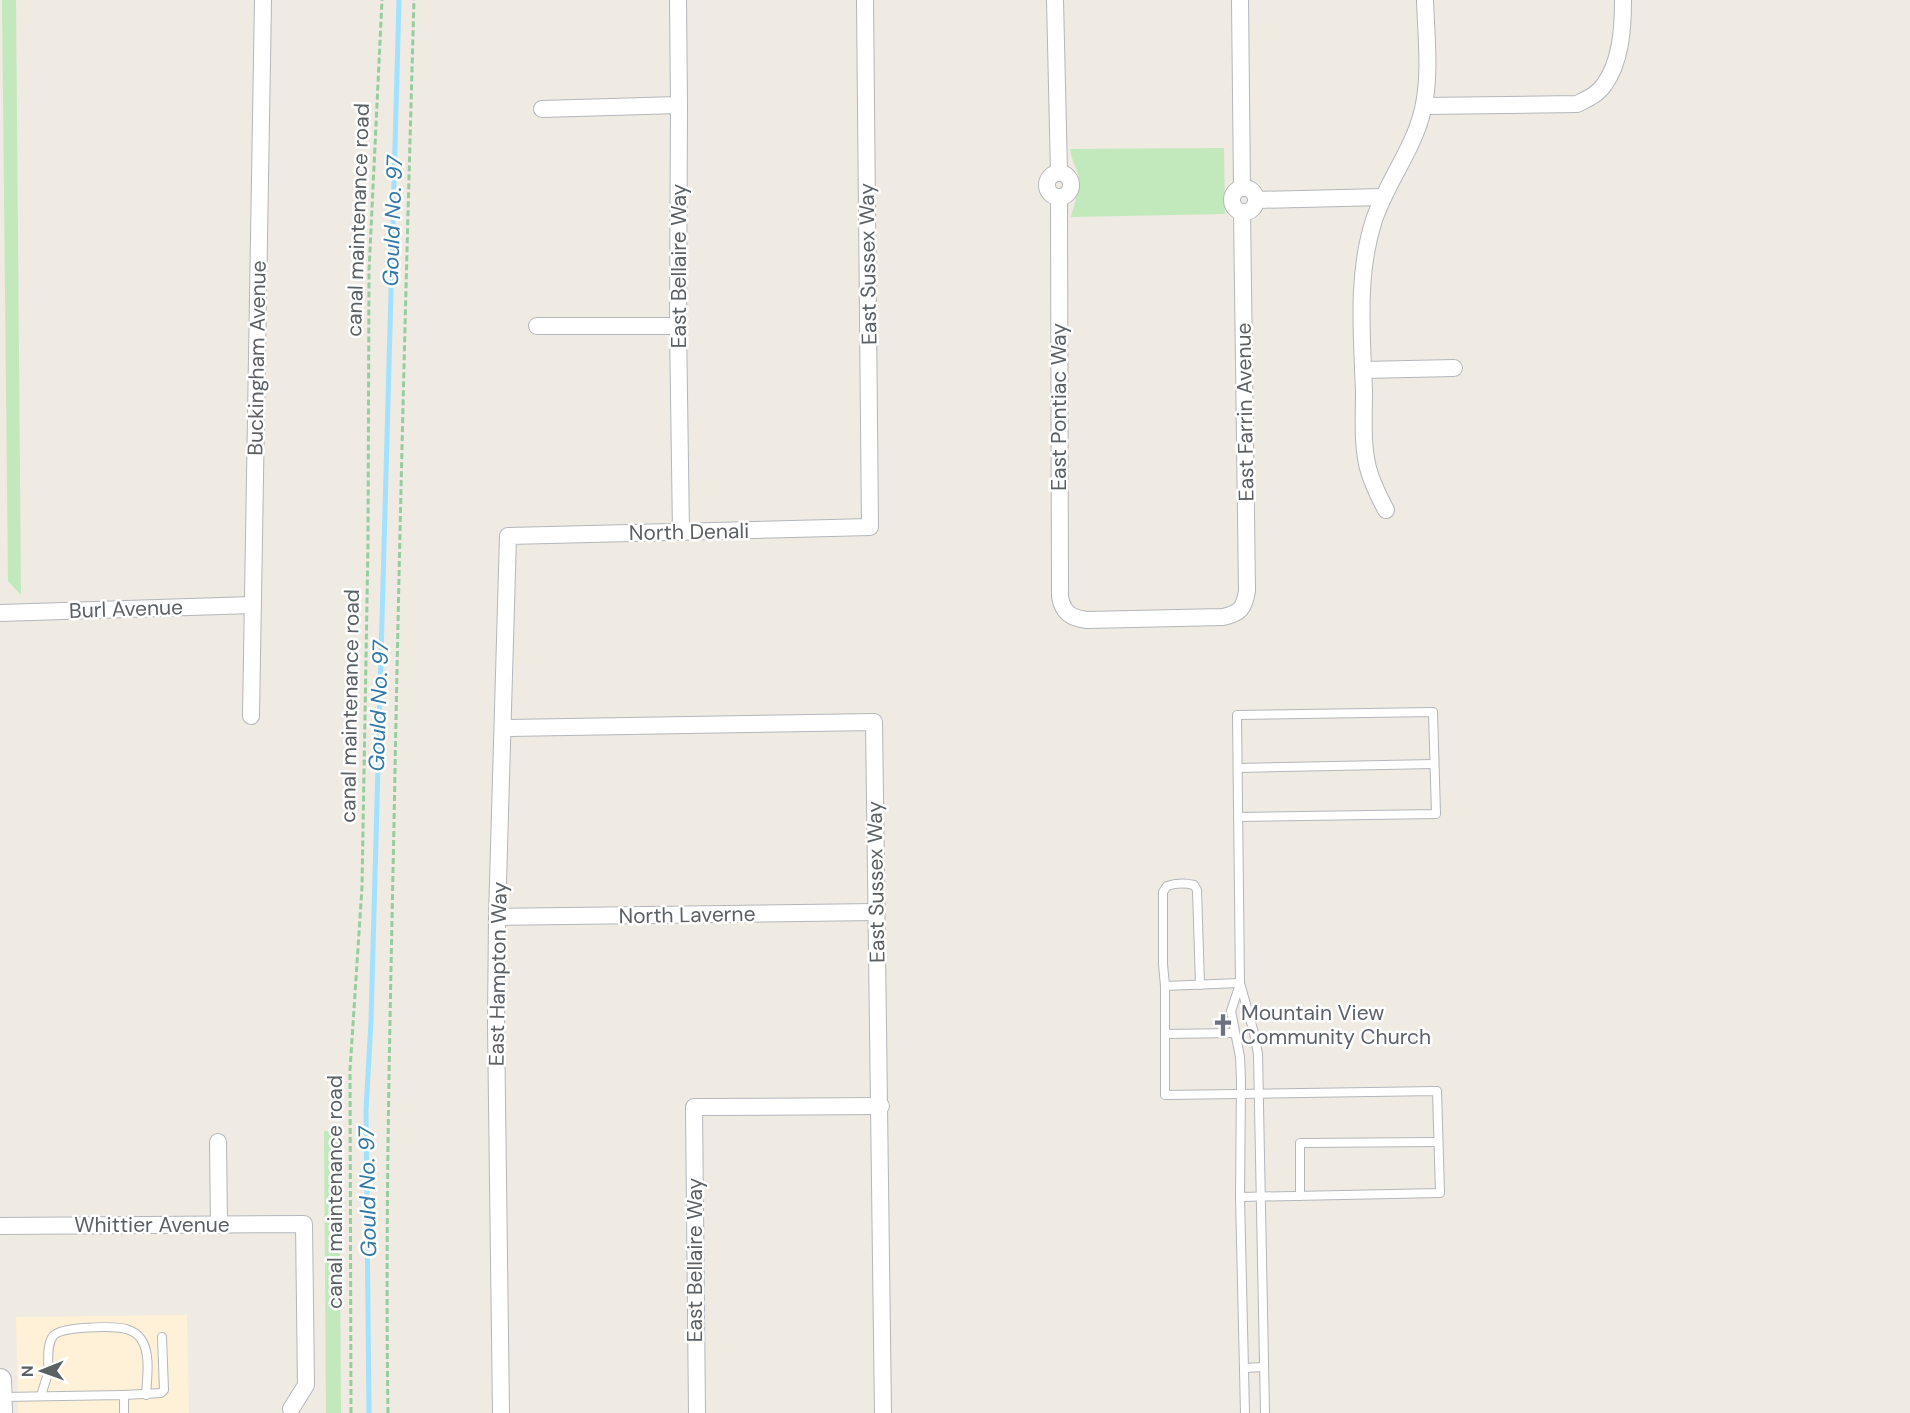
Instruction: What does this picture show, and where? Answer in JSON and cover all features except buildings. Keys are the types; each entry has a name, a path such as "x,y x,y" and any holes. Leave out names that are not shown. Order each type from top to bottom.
{"main road":[{"path":"0,1380 1,1413"}],"street":[{"name":"Buckingham Avenue","path":"251,716 263,0"},
{"name":"East Bellaire Way","path":"678,0 680,105 678,326 681,532"},
{"name":"East Sussex Way","path":"865,0 870,527"},
{"name":"East Pontiac Way","path":"1055,0 1059,172 1066,174 1071,184 1069,192 1059,197 1060,597 1062,606 1068,615 1087,620 1223,617 1240,610"},
{"path":"1240,0 1242,188"},
{"path":"1386,510 1373,484 1365,451 1362,291 1364,263 1369,237 1383,197 1410,146 1424,106 1426,85 1425,0"},
{"path":"1424,106 1577,104 1592,97 1604,85 1614,66 1623,29 1623,0"},
{"path":"542,109 680,105"},
{"path":"1242,188 1251,190 1256,200 1251,210 1242,212 1234,207 1232,200 1234,193 1242,188"},
{"path":"1256,200 1383,197"},
{"name":"East Farrin Avenue","path":"1240,610 1245,602 1247,591 1242,212"},
{"path":"537,326 678,326"},
{"path":"1363,370 1454,368"},
{"name":"North Denali","path":"508,536 870,527"},
{"name":"East Hampton Way","path":"501,1413 496,1024 508,536"},
{"name":"Burl Avenue","path":"0,613 253,606"},
{"name":"East Sussex Way","path":"504,728 874,722 881,1106 883,1413"},
{"name":"North Laverne","path":"497,917 876,912"},
{"name":"East Bellaire Way","path":"697,1413 694,1107 881,1106"},
{"path":"218,1142 219,1225"},
{"name":"Whittier Avenue","path":"0,1226 304,1224 306,1385 291,1409"}],"lane":[{"path":"1238,817 1436,814 1433,712 1237,715 1238,768 1238,817 1240,983 1258,1054 1265,1413"},
{"path":"1238,768 1434,764"},
{"path":"1200,985 1197,890 1189,883 1173,884 1167,886 1163,892 1165,1095 1437,1090 1440,1193 1240,1197"},
{"path":"1165,986 1240,983"},
{"path":"1240,983 1231,1011 1240,1057 1240,1197 1245,1413"},
{"path":"1165,1034 1235,1033"},
{"path":"1300,1196 1300,1143 1438,1142"},
{"path":"40,1396 48,1374 49,1348 53,1336 62,1330 96,1329 125,1329 137,1333 142,1340 146,1354 146,1395"},
{"path":"0,1397 161,1394 164,1389 162,1337"},
{"path":"1244,1368 1264,1367"},
{"path":"124,1395 124,1413"}],"path":[{"name":"canal maintenance road","path":"351,1413 350,1070 362,887 368,544 369,272 382,0"},
{"path":"388,1413 390,994 414,0"}],"shaded area":[{"path":"187,1315 189,1413 18,1413 16,1317"}],"green space":[{"path":"2,0 16,0 21,595 8,581"},
{"path":"1224,148 1225,214 1071,217 1079,179 1070,149"},
{"path":"324,1131 339,1131 341,1413 326,1413"}],"waterway":[{"name":"Gould No. 97","path":"369,1413 366,1110 371,1021 399,0"}],"place":[{"name":"Mountain View Community Church","path":"1223,1025"}]}
